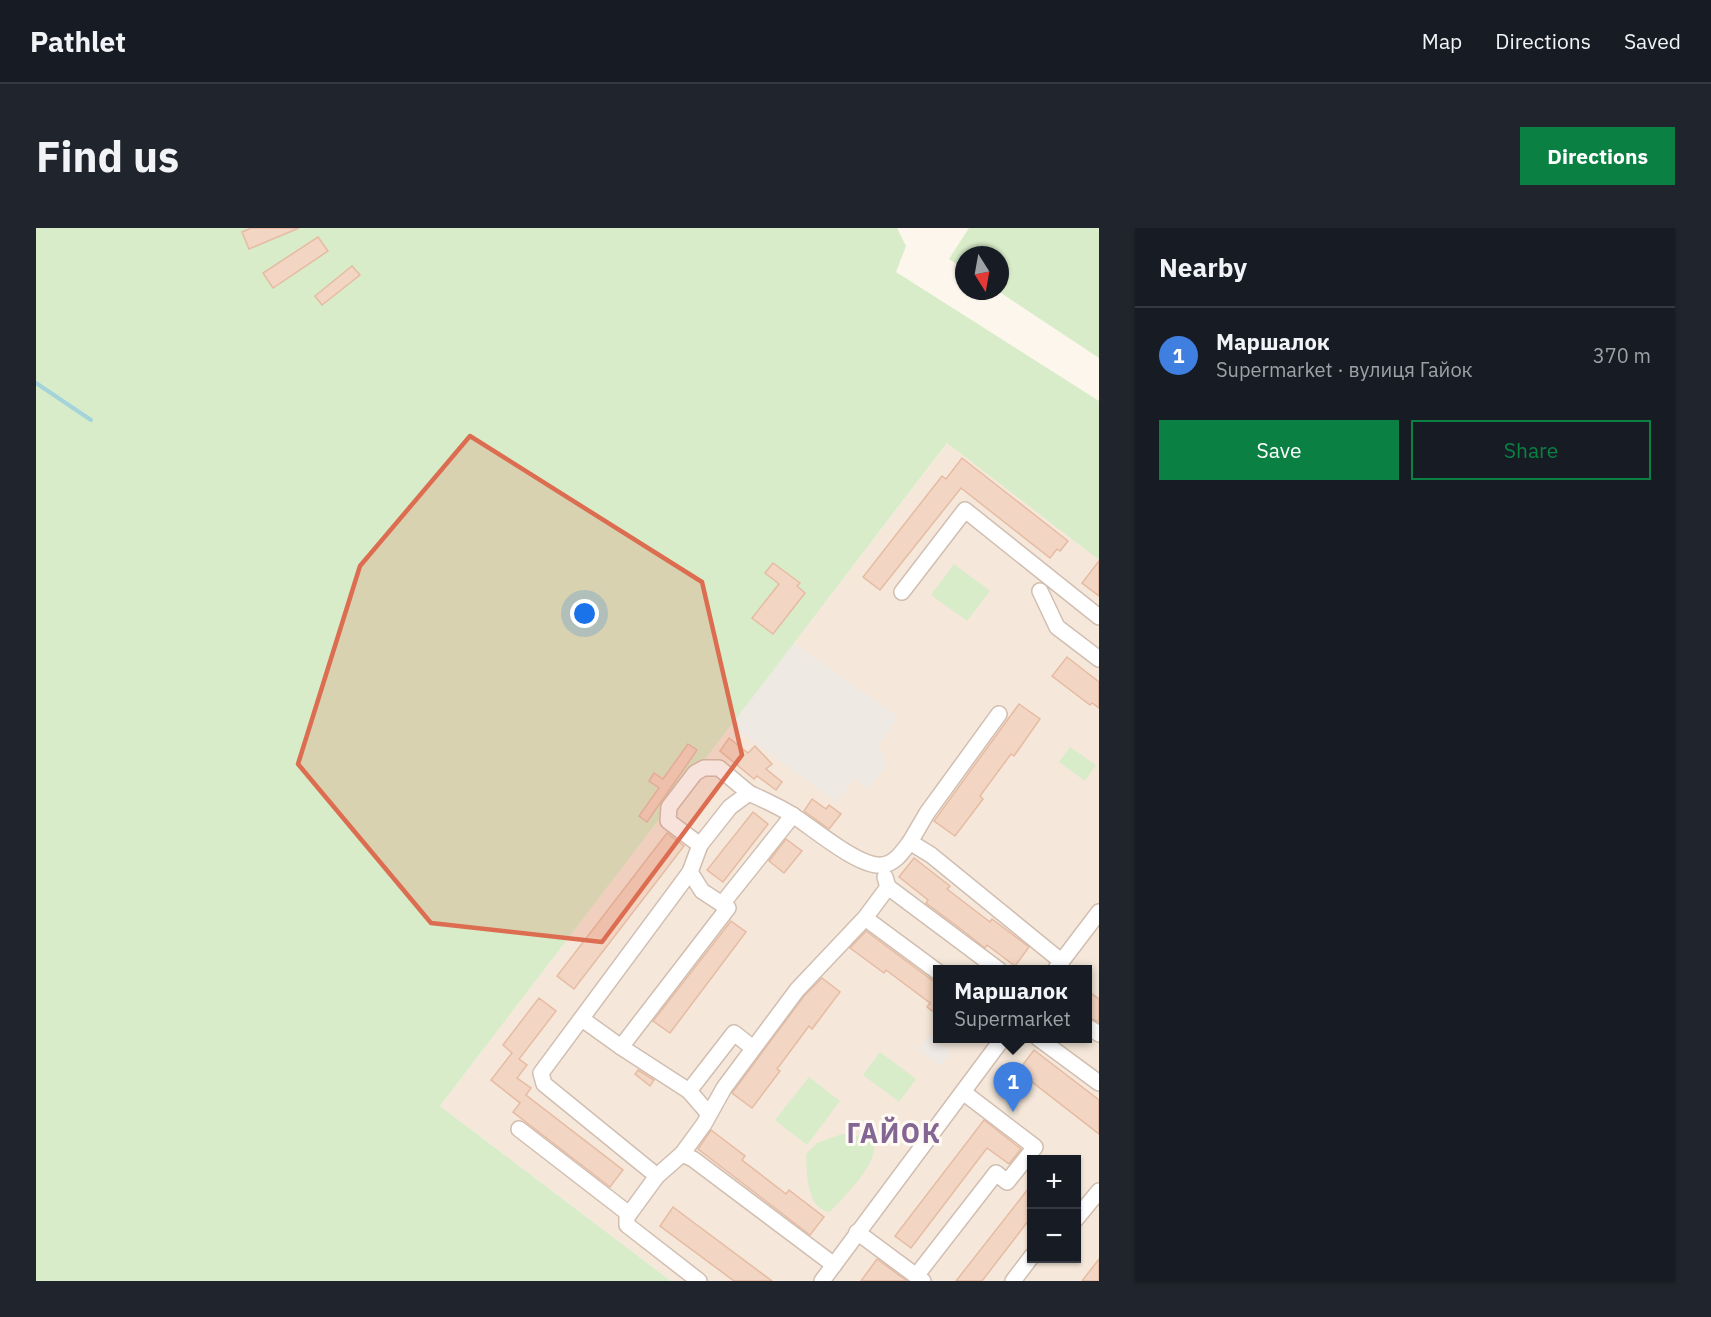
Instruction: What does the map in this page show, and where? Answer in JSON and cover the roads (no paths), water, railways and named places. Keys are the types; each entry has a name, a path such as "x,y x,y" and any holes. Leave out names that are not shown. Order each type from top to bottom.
{"street":[{"path":"902,592 965,510 1099,617"},
{"path":"1040,591 1057,627 1099,659"},
{"path":"700,845 668,821 669,807 694,773 704,768 719,768 748,793 793,815 864,862 884,865 894,861 910,842 927,813 999,714"},
{"path":"657,1176 544,1084 542,1073 690,872 700,845 730,807 748,793"},
{"path":"722,904 793,815"},
{"path":"910,842 931,855 1058,965 1099,912"},
{"path":"884,865 888,886 994,965"},
{"path":"621,1047 728,908 702,891 690,872"},
{"path":"699,1281 627,1225 627,1217 657,1176 682,1154 724,1088 797,990 864,918 888,886"},
{"path":"864,918 933,968"},
{"path":"582,1019 689,1091 709,1114"},
{"path":"689,1091 734,1033 753,1048"},
{"path":"682,1154 693,1159 828,1276 857,1232 999,1043"},
{"path":"1045,1043 1099,1083"},
{"path":"857,1232 920,1279 996,1173 1007,1182 1035,1147 963,1092"},
{"path":"519,1129 629,1214"},
{"path":"1081,1215 1099,1191"},
{"path":"1013,1281 1027,1263"}],"waterway":[{"path":"36,383 91,420"}],"place":[{"name":"Маршалок","path":"1013,1112"}],"district":[{"name":"ГАЙОК","path":"894,1132"}]}
